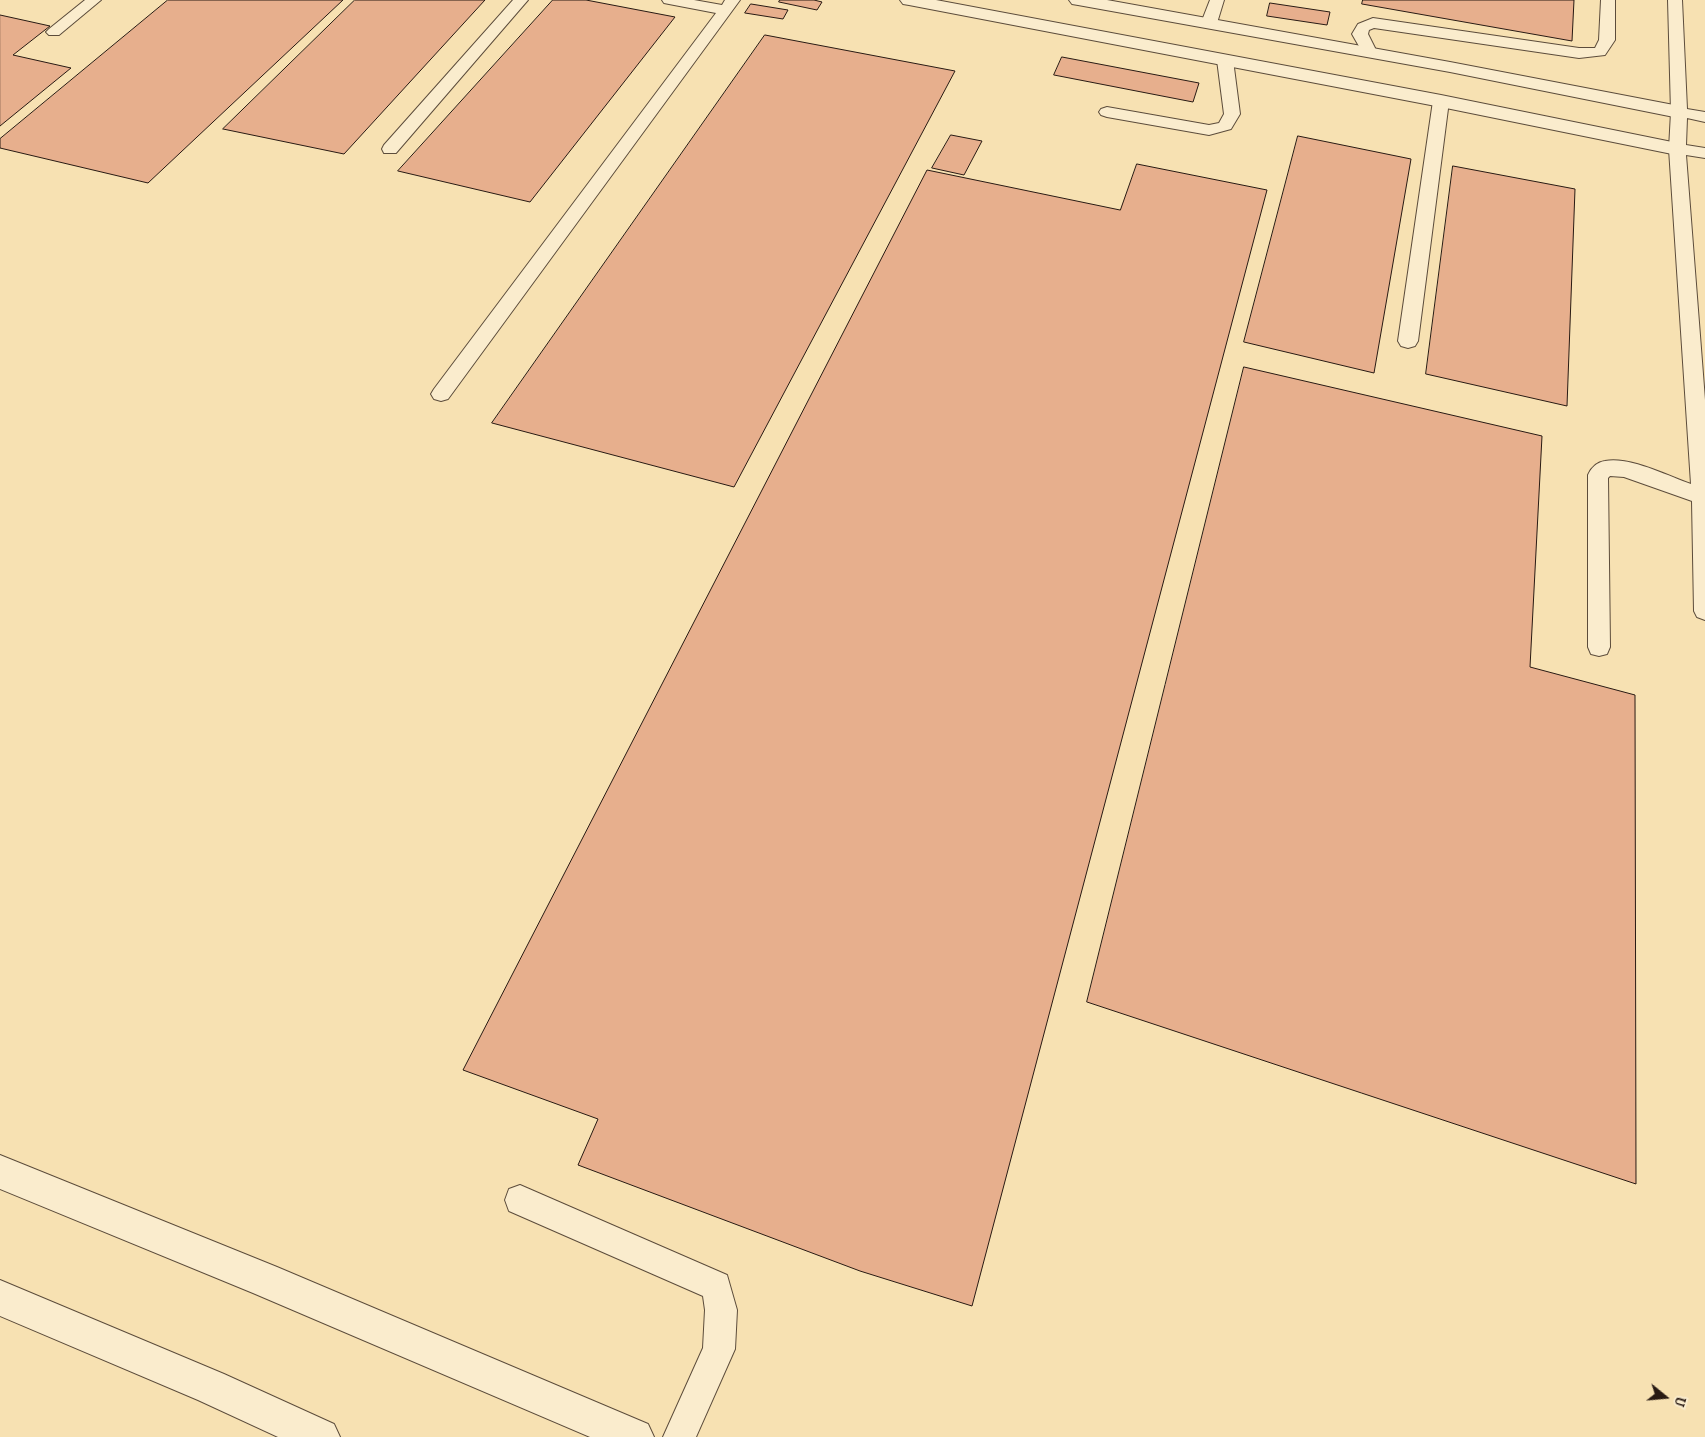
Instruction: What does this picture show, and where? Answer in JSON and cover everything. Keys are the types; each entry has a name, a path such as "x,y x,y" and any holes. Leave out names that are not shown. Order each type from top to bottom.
{"street":[{"path":"909,0 1441,101 1677,149"},
{"path":"1078,0 1369,52 1679,112"},
{"path":"0,1172 264,1280 635,1437"},
{"path":"0,1298 211,1387 321,1437"}],"lane":[{"path":"54,32 94,0"},
{"path":"390,149 521,0"},
{"path":"669,0 729,5"},
{"path":"1209,24 1217,0"},
{"path":"1369,52 1360,34 1363,27 1373,23 1579,53 1600,52 1607,40 1608,0"},
{"path":"1675,0 1679,112 1677,149 1702,496 1705,611"},
{"path":"441,394 729,5"},
{"path":"1107,112 1209,130 1225,126 1232,114 1225,60"},
{"path":"1408,341 1441,101"},
{"path":"1679,112 1705,117"},
{"path":"1677,149 1705,153"},
{"path":"1599,648 1598,475 1606,468 1625,468 1702,496"},
{"path":"520,1200 716,1286 721,1310 719,1349 679,1437"}],"building":[{"path":"168,0 343,0 148,183 0,148 0,139"},
{"path":"355,0 485,0 344,154 223,129"},
{"path":"553,0 586,0 675,17 530,202 398,171"},
{"path":"780,0 814,0 822,2 817,10 779,2"},
{"path":"1363,0 1574,0 1572,41 1362,4"},
{"path":"1270,3 1330,12 1327,25 1267,16"},
{"path":"751,4 788,10 783,19 745,13"},
{"path":"0,15 50,26 13,55 71,68 0,126"},
{"path":"765,35 955,71 734,487 492,423"},
{"path":"1062,57 1199,83 1193,102 1054,75"},
{"path":"951,135 982,141 964,175 932,168"},
{"path":"1298,136 1411,159 1374,373 1244,342"},
{"path":"1137,164 1267,190 972,1306 860,1271 578,1165 598,1119 463,1070 927,170 1120,210"},
{"path":"1453,166 1575,189 1567,406 1426,374"},
{"path":"1244,367 1542,436 1530,667 1635,695 1636,1184 1087,1002"}]}
